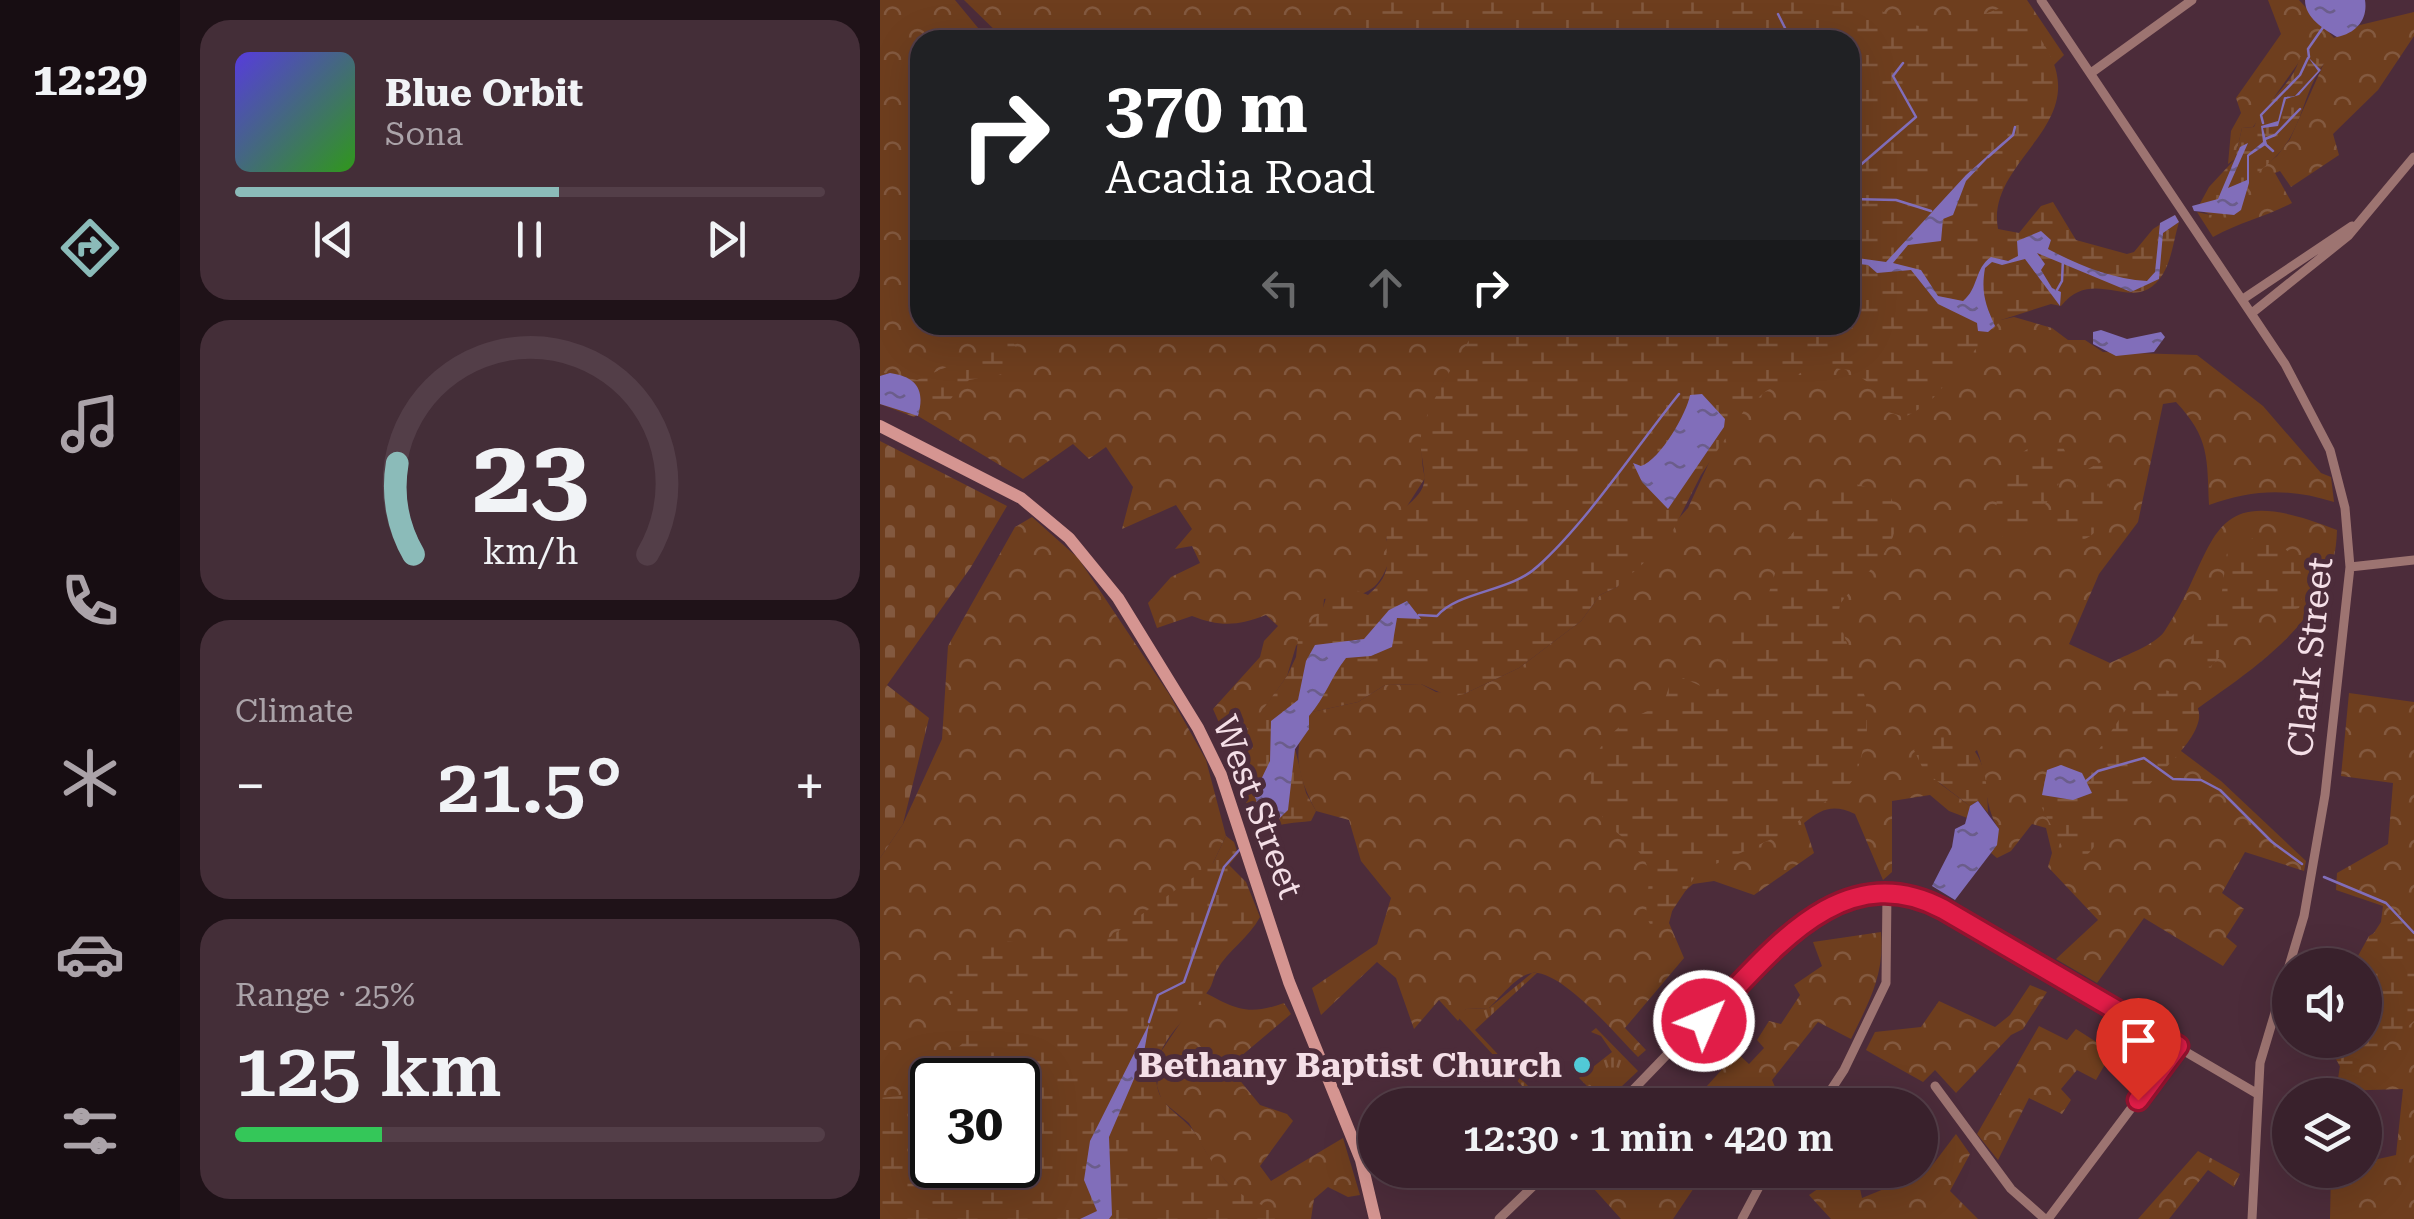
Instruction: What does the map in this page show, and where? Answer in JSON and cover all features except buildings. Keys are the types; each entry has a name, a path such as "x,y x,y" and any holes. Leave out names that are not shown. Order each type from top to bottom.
{"main road":[{"name":"West Street","path":"880,426 1004,487 1070,538 1118,598 1198,728 1221,774 1289,982 1360,1160 1374,1219"}],"street":[{"name":"Clark Street","path":"2042,0 2304,396 2330,450 2345,508 2350,567 2310,888 2269,1024 2256,1093 2252,1219"},
{"path":"2090,73 2192,0"},
{"path":"2252,313 2332,251 2414,157"},
{"path":"2242,299 2321,250 2367,214"},
{"path":"2350,567 2414,560"},
{"path":"1636,1088 1807,923 1846,899 1888,892 1932,904 2256,1093"},
{"path":"1832,1088 1886,983 1888,892"},
{"path":"1934,1086 2011,1189 2046,1219 2178,1046"},
{"path":"1499,1219 1531,1188"},
{"path":"1742,1219 1758,1188"}],"green space":[{"path":"880,0 955,0 980,30 910,30 910,335 1479,335 1437,395 1423,437 1425,478 1386,539 1390,555 1385,571 1368,591 1324,599 1323,611 1296,646 1287,676 1243,738 1243,777 1213,709 1260,657 1264,641 1278,626 1266,615 1229,624 1192,616 1157,628 1148,603 1171,577 1200,563 1192,546 1175,549 1192,529 1176,505 1122,529 1133,487 1106,447 1089,459 1073,444 1023,479 918,416 923,399 880,376"},
{"path":"964,0 2027,0 2064,55 2044,75 1860,42 1860,30 995,30"},
{"path":"1365,0 1868,0 1886,14 1921,26 1954,23 2010,5 2026,17 2045,46 2057,74 2057,98 2049,121 2007,182 1998,204 1998,229 2019,233 2041,206 2053,202 2076,240 2127,254 2134,252 2153,229 2175,215 2179,222 2171,255 2163,274 2152,287 2140,292 2088,289 2074,294 2061,306 2051,304 2001,320 1928,404 1905,417 1888,412 1875,387 1850,370 1814,366 1766,391 1745,409 1701,475 1667,542 1617,587 1600,595 1581,621 1519,668 1450,697 1421,684 1385,685 1358,702 1312,712 1309,729 1295,749 1306,793 1316,811 1311,821 1274,827 1255,842 1257,826 1246,802 1242,738 1287,676 1296,657 1298,639 1322,611 1329,588 1345,586 1368,595 1384,576 1390,525 1424,483 1424,423 1473,335 1860,335 1860,30 1363,30"},
{"path":"2268,0 2299,0 2334,38 2360,25 2414,12 2414,36 2378,90 2333,134 2339,155 2291,187 2280,171 2275,173 2292,203 2213,237 2197,212 2211,215 2244,192 2250,177 2277,156 2290,139 2324,63 2309,56 2299,62 2253,127 2242,128 2235,159 2228,164 2231,131 2241,113 2236,98 2281,34"},
{"path":"2300,57 2326,61 2288,141 2253,178 2241,210 2211,215 2197,209 2209,187 2235,159 2242,128 2254,127 2291,77"},
{"path":"2014,317 2052,328 2068,340 2085,340 2103,352 2197,355 2263,406 2321,473 2331,477 2334,502 2271,492 2209,505 2207,462 2201,438 2176,402 2163,404 2138,522 2099,574 2069,644 2110,663 2159,637 2220,528 2237,516 2260,511 2292,515 2337,530 2332,565 2319,596 2301,623 2251,670 2167,731 2177,748 2221,781 2306,861 2304,871 2245,852 2222,893 2244,909 2226,937 2237,946 2223,966 2144,918 2097,983 2056,959 2098,920 2048,867 2052,853 2046,828 2032,824 2011,851 1997,858 1991,853 1999,829 1990,811 1977,750 1939,783 1970,806 1970,819 1949,811 1930,795 1892,801 1892,872 1883,880 1855,814 1834,808 1804,823 1814,853 1754,895 1714,881 1693,884 1675,900 1669,923 1684,958 1625,1028 1646,1050 1638,1057 1573,993 1544,975 1532,973 1515,982 1489,1008 1466,1009 1458,1021 1439,1000 1414,1029 1396,978 1377,962 1321,1015 1312,988 1377,944 1391,898 1361,861 1349,820 1316,811 1309,798 1299,750 1312,712 1358,702 1385,685 1421,684 1436,692 1464,694 1519,668 1581,621 1600,595 1617,587 1688,508 1732,413 1808,355 1988,332 2000,320"},
{"path":"1013,341 1020,358 1015,372 969,380 937,413 923,411 914,417 880,404 880,372 917,380"},
{"path":"2048,440 2063,447 2071,465 2028,531 2021,539 2009,541 2001,535 1997,519 1998,489 2003,476 2020,455"},
{"path":"880,441 1007,506 971,567 887,685 929,718 903,824 880,858"},
{"path":"2103,461 2110,468 2102,522 2086,538 2055,544 2051,528 2088,469"},
{"path":"1853,483 1889,494 1896,526 1884,553 1840,604 1838,617 1866,700 1867,734 1856,776 1842,794 1814,807 1785,833 1698,872 1672,911 1652,927 1647,912 1649,878 1645,861 1607,823 1594,799 1591,774 1599,750 1622,725 1664,702 1670,684 1683,678 1712,691 1724,687 1730,644 1765,605 1785,542 1802,522"},
{"path":"1032,517 1078,558 1169,694 1206,760 1226,836 1186,919 967,1058 910,1058 910,1188 880,1219 880,858 903,824 942,739 948,646 1015,527"},
{"path":"2255,537 2279,545 2295,560 2302,582 2299,608 2286,612 2275,608 2258,617 2241,617 2230,646 2210,667 2190,648 2192,636 2220,607 2227,552"},
{"path":"2157,689 2183,695 2196,705 2199,717 2194,732 2089,853 2080,859 2067,856 2040,804 2047,770 2061,765 2083,773 2133,699"},
{"path":"2349,693 2414,702 2414,1219 2330,1219 2331,1188 2382,1188 2382,1158 2396,1155 2403,1089 2382,1090 2382,1078 2338,1078 2337,1058 2382,1058 2382,948 2364,948 2381,922 2383,906 2336,890 2337,873 2388,844 2393,783 2341,776"},
{"path":"1942,734 1967,744 1981,762 1988,813 1978,801 1970,806 1924,771 1914,750 1922,737"},
{"path":"1226,836 1234,842 1238,854 1229,865 1246,882 1260,917 1163,1047 1156,1074 1161,1097 1193,1130 1226,1181 1244,1196 1270,1208 1275,1219 880,1219 880,1098 899,1096 910,1087 910,1188 1040,1188 1040,1058 945,1058 962,1044 950,984 966,945 996,939 1054,949 1106,940 1213,863"},
{"path":"2414,910 2414,1021 2382,1048 2382,948 2362,948 2369,936"},
{"path":"1881,932 1878,975 1851,1039 1818,1022 1772,1080 1775,1088 1705,1088 1737,1053 1749,1064 1764,1048 1757,1040 1769,1021 1781,1024 1800,995 1794,985 1822,966 1813,942"},
{"path":"1537,973 1475,1030 1528,1086 1523,1087 1458,1017 1466,1009 1489,1008"},
{"path":"2030,985 2047,992 2023,1029 2011,1035 1956,1093 1935,1070 1923,1082 1866,1050 1875,1032 1921,1027 1939,1001 1995,1027 2010,1015"},
{"path":"1194,987 1248,1010 1284,1003 1291,1014 1240,1057 1233,1072 1260,1105 1287,1114 1293,1121 1260,1166 1271,1181 1343,1138 1360,1195 1348,1197 1328,1187 1314,1199 1311,1219 1261,1219 1216,1170 1189,1123 1162,1101 1157,1086 1162,1050 1185,1016"},
{"path":"2039,1026 2067,1040 2076,1029 2112,1052 2096,1080 2077,1070 2061,1089 2071,1100 2062,1114 2029,1098 1998,1160 1977,1134"},
{"path":"1596,1028 1638,1071 1620,1088 1589,1088 1579,1078 1612,1052 1601,1036 1591,1032"},
{"path":"2335,1058 2371,1058 2365,1063 2343,1072"},
{"path":"1956,1134 1970,1154 1950,1191 1978,1219 1831,1219 1809,1195 1819,1188 1860,1188 1862,1198 1886,1188 1938,1188 1938,1158"},
{"path":"2198,1151 2240,1174 2234,1187 2208,1170 2169,1219 2138,1219"},
{"path":"1593,1188 1694,1188 1673,1219 1621,1219"}],"water":[{"path":"2305,0 2365,0 2365,13 2355,29 2337,37 2312,18"},
{"path":"2308,57 2321,70 2299,95 2286,99 2278,126 2263,128 2267,144 2249,156 2249,183 2241,210 2234,215 2194,211 2192,206 2218,199 2240,147 2248,143 2228,188 2247,180 2247,155 2263,142 2261,126 2278,121 2284,97 2295,96 2318,71"},
{"path":"2004,141 1966,181 1953,215 1943,219 1941,241 1908,245 1893,263 1921,270 1938,296 1963,301 1991,257 2008,261 2018,256 2017,241 2041,231 2051,240 2048,249 2071,260 2108,274 2147,281 2155,272 2160,223 2175,215 2179,222 2163,233 2159,279 2131,292 2037,253 2045,264 2041,270 2052,288 2061,292 2060,306 2025,259 2002,265 1992,262 1985,268 1984,276 1985,298 1995,326 1988,332 1978,331 1977,323 1938,304 1911,270 1877,273 1860,264 1860,258 1886,262 1966,175"},
{"path":"2101,330 2127,339 2161,332 2165,337 2154,352 2116,356 2093,344 2093,332"},
{"path":"890,373 907,378 917,387 921,399 918,416 880,404 880,376"},
{"path":"1702,394 1725,419 1724,427 1668,509 1642,482 1633,463 1641,466 1656,455 1678,424 1690,395"},
{"path":"1407,601 1421,619 1397,618 1392,647 1371,656 1346,658 1341,665 1309,716 1309,729 1295,749 1288,810 1255,842 1253,832 1260,812 1254,794 1270,761 1271,721 1298,700 1306,661 1315,645 1364,639 1389,610"},
{"path":"2061,765 2082,773 2092,793 2073,800 2042,795 2047,770"},
{"path":"1978,801 1999,829 1997,845 1955,900 1932,886 1952,847 1955,829 1965,824 1970,806"},
{"path":"1149,1024 1143,1058 1109,1137 1112,1215 1109,1219 1080,1219 1097,1211 1084,1180 1090,1141"}],"waterway":[{"path":"1778,14 1786,30"},
{"path":"2309,57 2308,49 2324,26"},
{"path":"2263,123 2261,115 2300,75 2308,58"},
{"path":"1860,165 1916,117 1893,76 1903,63"},
{"path":"2265,139 2275,135 2300,109"},
{"path":"1988,157 2013,135 2015,127"},
{"path":"2264,143 2273,151"},
{"path":"1860,199 1896,200 1931,211"},
{"path":"2057,290 2062,281 2063,259"},
{"path":"1419,615 1437,616 1458,601 1514,581 1538,566 1593,506 1679,394"},
{"path":"2085,782 2098,771 2144,758 2173,779 2201,780 2220,790 2272,842 2302,864"},
{"path":"1149,1022 1158,995 1184,982 1224,867 1241,848"},
{"path":"2324,877 2386,903 2414,933"}],"place":[{"name":"Bethany Baptist Church","path":"1582,1065"}],"route":[{"path":"1704,1021 1784,943 1826,909 1866,893 1903,894 1943,909 2178,1046 2138,1100"}]}
